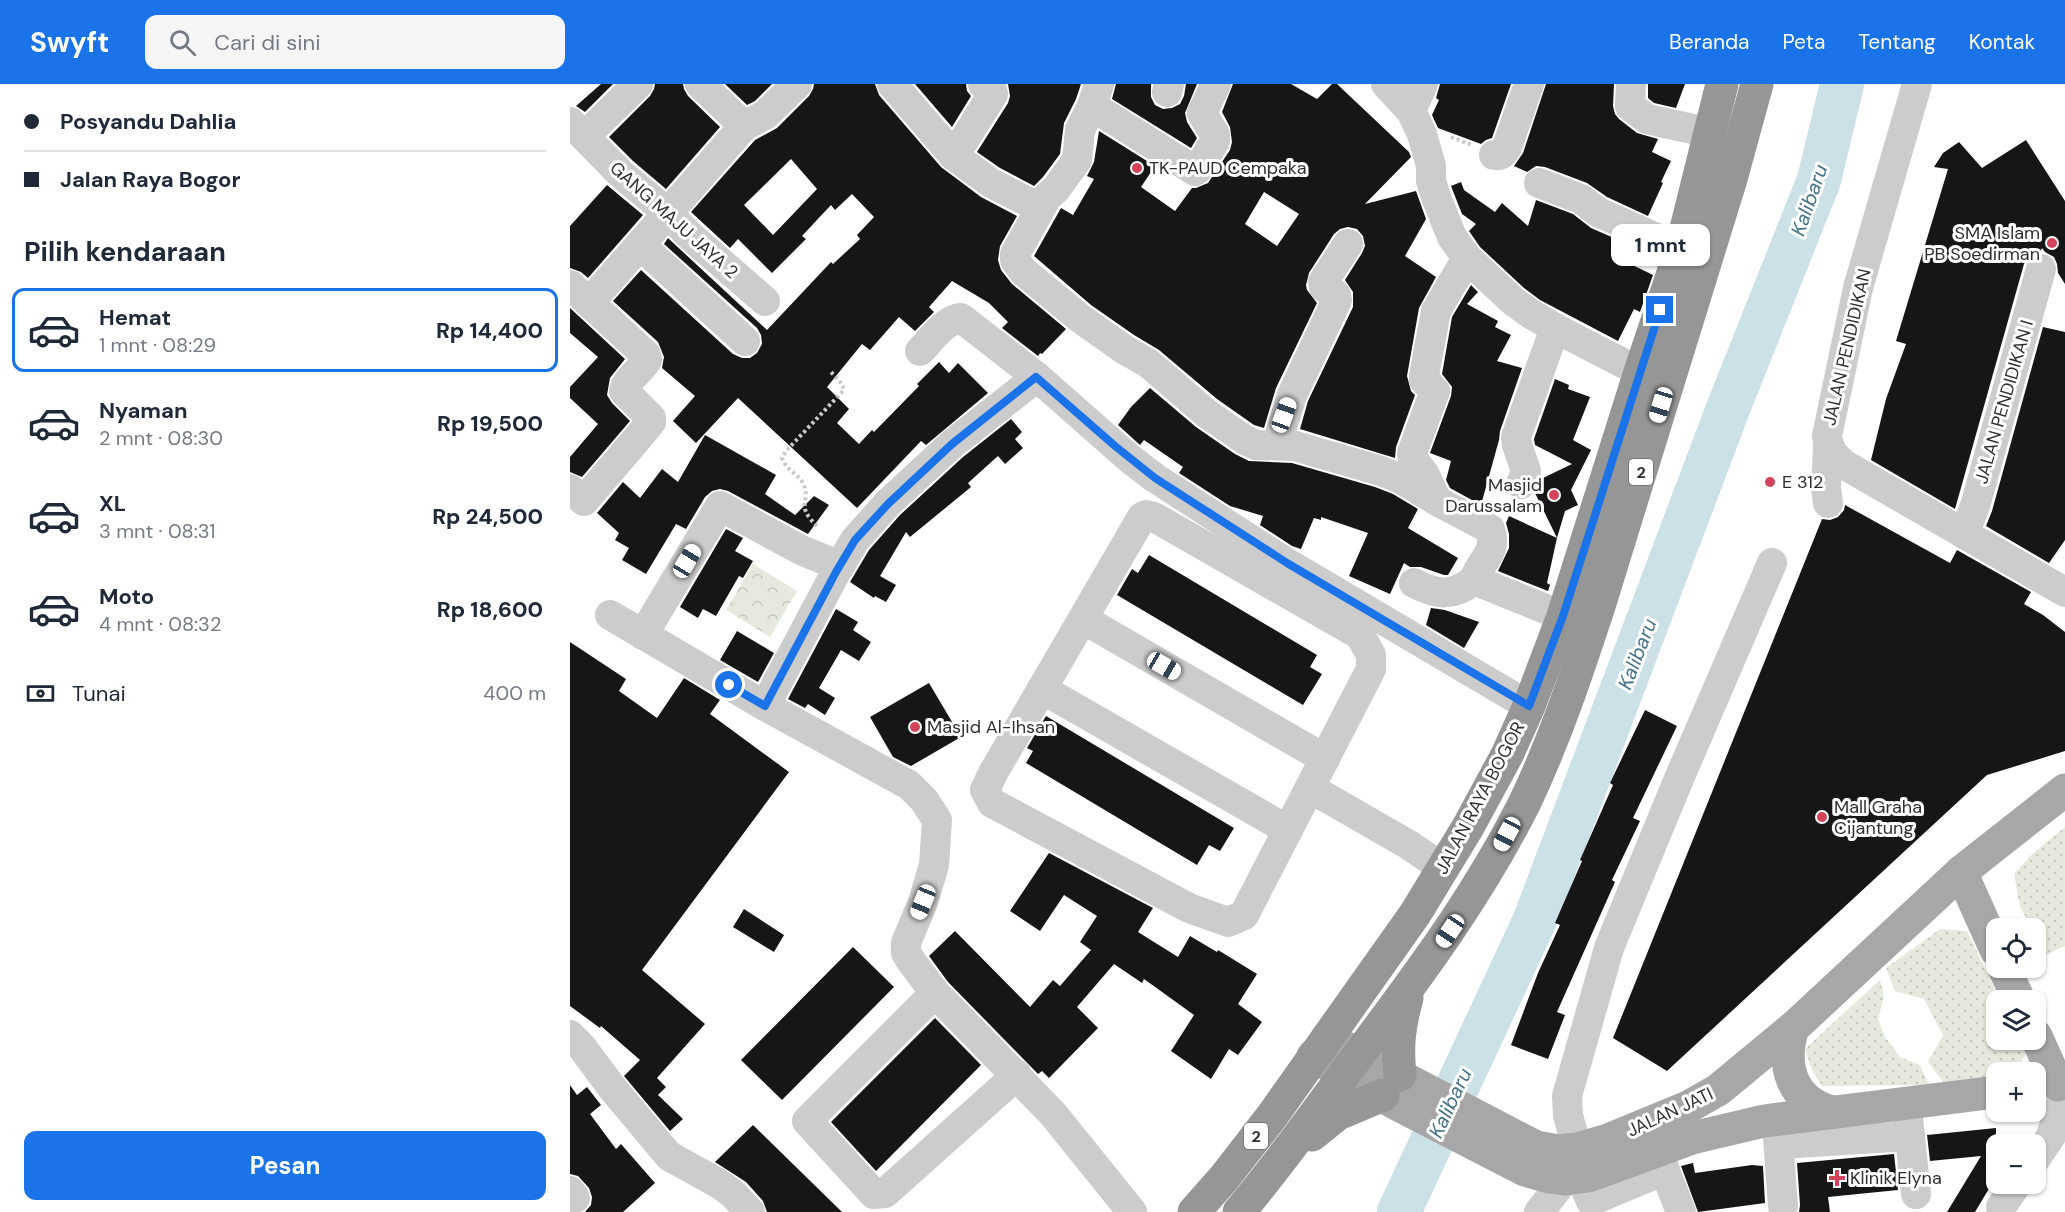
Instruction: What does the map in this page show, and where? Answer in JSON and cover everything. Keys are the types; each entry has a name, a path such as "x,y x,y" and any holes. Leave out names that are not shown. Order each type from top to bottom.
{"highway":[{"name":"JALAN RAYA BOGOR","path":"1194,1212 1224,1178 1272,1116 1415,914 1488,791 1529,706 1563,616 1681,249 1722,84"},
{"name":"JALAN RAYA BOGOR","path":"1239,1212 1272,1172 1444,941 1519,813 1543,763 1580,666 1599,606 1731,179 1757,84"},
{"path":"1272,1172 1338,1114 1397,1089 1397,1047 1401,1019 1411,985"}],"main road":[{"name":"JALAN JATI","path":"1574,1168 1608,1140 1659,1120 1718,1090 1793,1028 1960,872 2065,790"},
{"path":"1960,872 1986,928"},
{"path":"1793,1028 1787,1056 1796,1085 1803,1098 1818,1108 1832,1112"},
{"name":"JALAN JATI","path":"1320,1047 1481,1133 1558,1151 1574,1168 1611,1168 1661,1160 1692,1138 1778,1132 1832,1112 1986,1093"},
{"path":"2042,1050 2056,1085"}],"street":[{"name":"GANG MAJU JAYA 2","path":"638,84 578,129 621,174 668,213 688,234 765,301"},
{"path":"700,84 744,126"},
{"path":"570,489 584,501 651,422 647,413 624,391 625,385 647,360 646,355 580,294 640,245 744,126 765,115 797,84"},
{"path":"892,84 954,156 991,183 1040,208"},
{"path":"954,156 993,94 992,90 983,84"},
{"path":"1216,84 1202,113 1214,132 1215,141 1195,171 1095,95 1080,130 1077,159 1047,196 1015,254 1015,260 1030,278 1081,319 1148,363 1206,413 1245,441 1256,445 1295,446 1333,455 1382,471 1401,479 1490,529 1494,540 1493,546 1474,580 1458,589 1441,593 1434,593 1414,583"},
{"path":"1386,84 1411,111 1422,134 1431,166 1431,181 1446,224 1467,258 1513,301 1555,328 1640,372"},
{"path":"1411,111 1423,84"},
{"path":"1494,155 1504,153 1507,147 1529,84"},
{"path":"1631,84 1630,106 1647,119 1711,133"},
{"name":"JALAN PENDIDIKAN","path":"1917,84 1858,288 1827,436 1828,446 1834,456 1845,465 2065,592"},
{"path":"1539,183 1581,199 1598,212 1681,249"},
{"path":"1277,444 1292,395 1337,300 1336,295 1324,287 1323,282 1348,244"},
{"path":"640,245 745,341"},
{"path":"1437,501 1431,483 1413,459 1412,453 1436,391 1424,380 1424,376 1436,311 1467,258"},
{"name":"JALAN PENDIDIKAN I","path":"1964,534 1975,506 2041,269"},
{"path":"920,351 945,325 954,319 961,318 1036,377 1155,478 1287,563 1529,706"},
{"path":"1521,484 1526,471 1516,437 1555,328"},
{"path":"765,706 844,558 868,525 952,444 1036,377"},
{"path":"1828,446 1826,488 1828,503"},
{"path":"643,635 720,506 801,550 844,558"},
{"path":"1146,515 1154,517 1360,635 1371,655 1371,669 1244,915 1228,922 1189,908 992,803 985,790 1042,689 1142,518 1146,515"},
{"path":"1539,1212 1574,1168 1567,1095 1609,948 1772,563"},
{"path":"1474,580 1563,616"},
{"path":"610,615 765,706 909,785 924,800 937,820 934,865 923,902 906,943 906,953 918,974 934,993 1017,1075 1074,1138 1132,1212"},
{"path":"1083,619 1324,759"},
{"path":"1042,689 1288,830"},
{"path":"1310,788 1409,845 1443,868"},
{"path":"934,993 807,1121 874,1194 885,1193 1017,1075"},
{"path":"570,1035 669,1156 718,1183 733,1194 750,1212"},
{"path":"2050,1143 2056,1085"},
{"path":"1906,1103 1916,1194"},
{"path":"1783,1206 1778,1132 1910,1136"},
{"path":"1661,1160 1681,1212"}],"path":[{"path":"1431,166 1444,141 1449,138 1455,138 1494,155"},
{"path":"831,372 844,387 843,393 786,451 782,458 804,487 804,509 807,516 844,558"}],"green space":[{"path":"753,564 797,591 770,637 726,610"},
{"path":"2065,827 2065,946 2046,955 2046,918 2026,918 2020,907 2014,874 2030,856"},
{"path":"1940,929 1967,931 1986,971 1986,978 1989,978 1995,990 1986,990 1986,1050 2026,1050 2021,1062 1986,1062 1986,1077 1944,1083 1928,1062 1943,1035 1924,999 1895,991 1886,968"},
{"path":"1880,980 1884,996 1878,1019 1885,1037 1900,1057 1920,1065 1929,1085 1822,1086 1812,1070 1805,1049"}],"building":[{"path":"601,84 613,84 585,112 576,106"},
{"path":"655,84 683,84 688,96 720,127 666,189 609,137 650,96"},
{"path":"725,84 772,84 755,101 747,105"},
{"path":"814,84 875,84 879,95 941,167 981,197 1017,216 1000,246 998,260 1001,270 1012,284 1066,329 1038,356 1002,328 1008,322 989,303 952,281 929,307 934,312 915,331 899,317 870,350 862,344 827,387 849,409 837,423 859,444 919,386 917,384 939,362 949,373 958,363 988,393 926,445 921,441 857,508 738,398 696,443 673,421 695,396 662,368 664,357 658,342 613,301 641,270 733,354 742,358 750,358 757,353 762,344 757,328 664,244 668,238 767,330 831,262 833,264 860,239 857,235 874,217 852,194 835,210 831,205 802,236 806,239 772,273 738,239 730,248 691,212 755,140 777,128 809,96","holes":["791,159 817,189 773,235 744,205"]},
{"path":"915,84 966,84 971,96 952,127"},
{"path":"1008,84 1081,84 1064,123 1060,154 1034,186 1000,168 977,152 1008,103 1010,96"},
{"path":"1116,84 1151,84 1151,97 1155,105 1163,109 1180,104 1186,84 1197,84 1185,113 1187,122 1197,138 1191,148 1112,99"},
{"path":"1233,84 1291,84 1317,99 1332,84 1337,84 1409,152 1411,157 1365,204 1416,191 1426,219 1405,256 1436,277 1419,308 1407,376 1411,391 1415,395 1396,447 1395,458 1300,429 1308,401 1353,307 1353,292 1345,280 1365,246 1363,236 1357,229 1348,227 1334,234 1309,273 1307,290 1317,303 1276,388 1264,428 1254,425 1217,399 1159,350 1091,305 1034,256 1061,208 1073,215 1094,179 1087,176 1094,162 1099,131 1155,166 1141,187 1175,211 1192,188 1208,183 1230,150 1232,142 1230,127 1222,112","holes":["1264,192 1299,214 1277,246 1245,224"]},
{"path":"1440,84 1511,84 1492,138 1481,144 1438,128 1432,115 1439,100 1436,98"},
{"path":"1546,84 1614,84 1613,106 1619,119 1637,133 1658,139 1652,152 1671,161 1648,216 1607,197 1587,183 1545,167 1536,166 1527,172 1514,166 1523,153"},
{"path":"1648,84 1685,84 1676,108 1654,103 1648,98"},
{"path":"2026,140 2065,201 2065,284 2058,273 2054,257 2042,248 2040,252 2029,257 2024,264 1955,509 1871,460 1886,399 1906,344 1896,341 1948,169 1934,167 1943,153 1959,142 1982,168"},
{"path":"1461,182 1464,190 1495,212 1502,203 1528,226 1536,200 1573,214 1591,228 1623,242 1616,257 1653,275 1640,312 1634,309 1618,341 1540,300 1480,247 1469,231 1476,224 1462,214 1451,186"},
{"path":"607,185 643,215 588,278 581,272 570,268 570,226"},
{"path":"1471,285 1478,292 1467,304 1498,321 1495,327 1511,335 1497,361 1522,368 1500,431 1481,505 1450,488 1446,480 1451,461 1430,453 1451,396 1452,387 1442,374 1452,317"},
{"path":"570,308 625,359 610,378 607,395 630,421 582,477 570,472 570,457 598,424 570,398 570,387 598,357 570,333"},
{"path":"2043,327 2065,332 2065,540 2049,563 1986,526"},
{"path":"1555,379 1569,385 1568,389 1590,397 1573,440 1591,450 1571,490 1578,505 1565,511 1557,538 1535,493 1541,479 1572,464 1535,445 1534,439"},
{"path":"1150,388 1196,427 1249,461 1292,463 1375,487 1393,494 1418,509 1408,528 1458,558 1448,575 1421,567 1410,567 1404,563 1390,594 1349,576 1368,533 1321,517 1321,520 1314,518 1301,549 1292,546 1260,525 1263,516 1230,506 1179,473 1183,467 1144,440 1140,445 1118,425 1131,407"},
{"path":"1011,419 1022,432 1015,439 1023,448 1005,464 998,456 968,483 971,487 910,537 906,532 880,576 896,585 886,602 875,596 874,598 850,582 869,550 900,515 963,457"},
{"path":"705,435 776,475 765,494 795,515 814,496 829,505 808,534 728,491 720,489 712,491 705,497 686,529 676,524 646,574 622,560 629,548 615,540 619,533 597,513 623,482 640,498 662,469 678,482"},
{"name":"Mall Graha Cijantung","path":"1845,505 1950,563 1957,550 2031,592 2024,604 2065,632 2065,751 1987,775 1667,1071 1613,1038 1822,519 1830,520 1838,517"},
{"path":"1509,516 1557,538 1547,583 1550,585 1548,591 1498,571 1509,548 1506,523"},
{"path":"726,529 743,538 735,551 753,561 743,578 739,576 716,616 703,609 698,618 680,607"},
{"path":"1149,555 1317,655 1310,667 1322,674 1303,705 1117,595 1132,569 1138,573"},
{"path":"1431,608 1445,610 1479,622 1464,648 1426,625"},
{"path":"836,609 858,622 853,630 871,642 859,661 841,650 819,688 835,698 825,715 808,704 805,708 788,699"},
{"path":"737,631 774,653 758,682 720,660"},
{"path":"570,642 626,679 619,691 657,718 684,678 720,700 710,714 789,772 642,970 705,1024 657,1078 666,1087 658,1095 683,1119 670,1131 624,1076 640,1060 601,1026 600,1028 570,1006"},
{"name":"Masjid Al-Ihsan","path":"929,683 961,737 911,766 893,757 870,717"},
{"path":"1645,710 1677,726 1633,818 1640,821 1612,880 1615,882 1557,1012 1565,1015 1548,1059 1511,1045 1538,973 1560,925 1555,923 1613,785 1610,783"},
{"path":"1046,716 1234,828 1220,851 1209,845 1197,865 1026,763 1033,751 1027,748"},
{"path":"1049,853 1153,908 1138,932 1178,957 1190,936 1257,974 1238,1004 1262,1022 1238,1055 1229,1049 1211,1079 1171,1051 1194,1015 1144,979 1142,983 1114,964 1077,1007 1098,1028 1049,1078 1042,1071 1038,1074 948,982 929,956 955,931 1030,1007 1053,980 1060,986 1091,950 1080,942 1097,916 1064,895 1040,931 1010,911"},
{"path":"744,909 784,935 774,952 733,927"},
{"path":"853,947 894,987 782,1100 741,1060"},
{"path":"935,1018 981,1065 876,1171 831,1122"},
{"path":"570,1085 577,1095 587,1087 601,1105 590,1114 616,1149 621,1144 655,1183 623,1212 585,1212 591,1205 592,1197 589,1188 578,1176 570,1174"},
{"path":"753,1125 842,1212 767,1212 763,1201 746,1182 715,1162"},
{"path":"1996,1128 1996,1134 1986,1134 1986,1194 1975,1212 1947,1212 1981,1156 1930,1161 1927,1135"},
{"name":"Klinik Elyna","path":"1894,1154 1898,1190 1828,1197 1830,1212 1799,1212 1797,1163"},
{"path":"1693,1163 1695,1173 1752,1165 1763,1166 1765,1203 1698,1212 1681,1166"}],"waterway":[{"name":"Kalibaru","path":"1399,1212 1534,922 1729,406 1819,180 1842,84"}],"place":[{"name":"TK-PAUD Cempaka","path":"1137,168"},
{"name":"SMA Islam PB Soedirman","path":"2052,243"},
{"name":"E 312","path":"1770,482"},
{"name":"Masjid Darussalam","path":"1554,495"},
{"name":"Masjid Al-Ihsan","path":"915,727"},
{"name":"Mall Graha Cijantung","path":"1822,817"},
{"name":"Klinik Elyna","path":"1837,1178"}],"route":[{"path":"729,685 765,706 855,540 888,504 952,444 1036,377 1155,478 1287,563 1529,706 1563,616 1660,310"}]}
